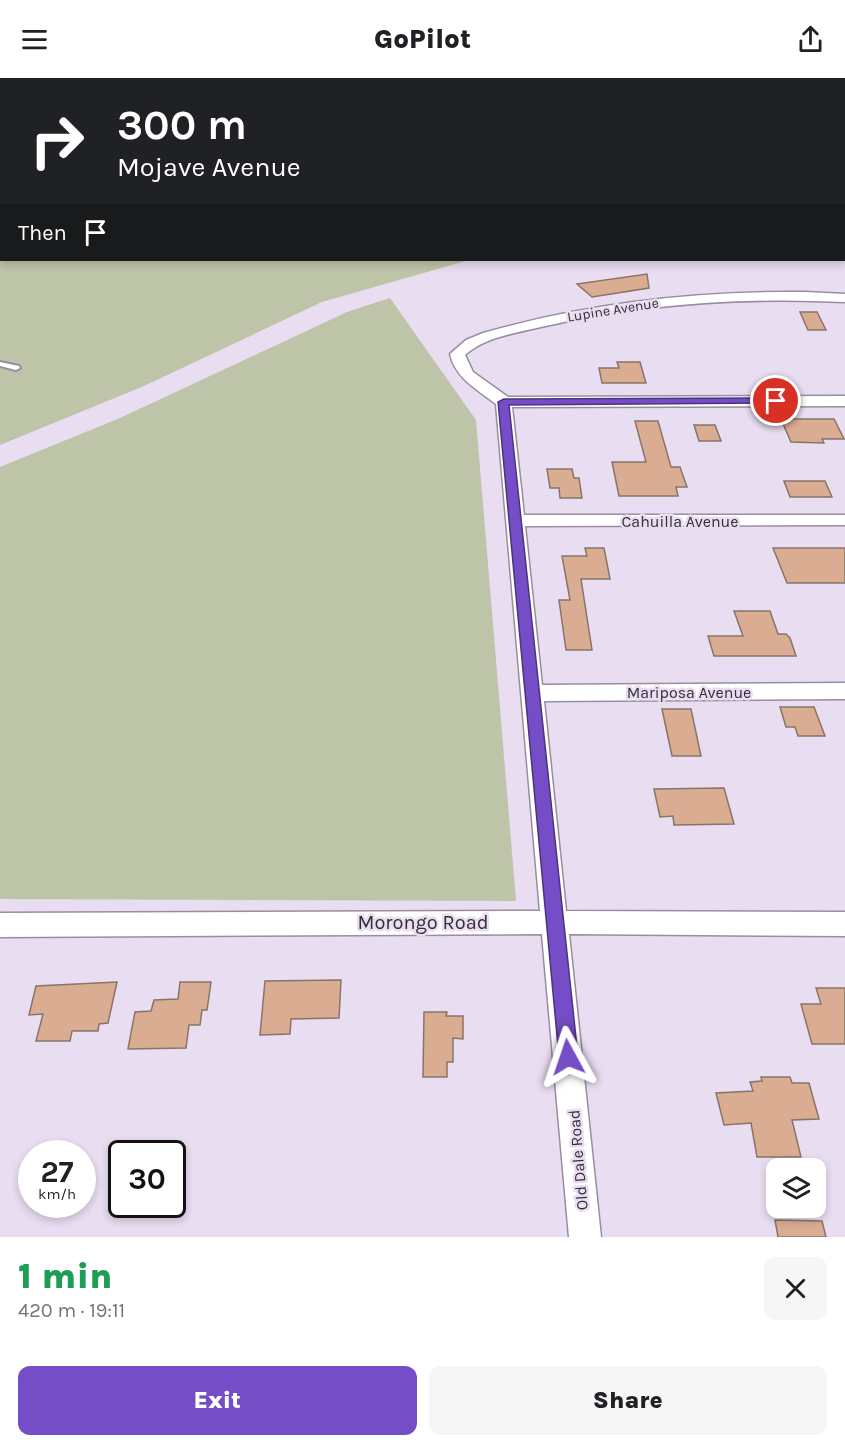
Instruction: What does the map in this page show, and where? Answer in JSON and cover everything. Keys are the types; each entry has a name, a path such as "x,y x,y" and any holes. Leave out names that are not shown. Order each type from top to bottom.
{"street":[{"name":"Lupine Avenue","path":"504,402 468,374 457,362 457,354 462,348 495,335 552,320 617,308 726,297 779,295 845,298"},
{"path":"504,402 845,401"},
{"name":"Old Dale Road","path":"504,402 585,1237"},
{"name":"Cahuilla Avenue","path":"514,521 845,520"},
{"name":"Mariposa Avenue","path":"533,693 845,692"},
{"name":"Morongo Road","path":"0,925 555,922 845,924"}],"lane":[{"path":"0,364 16,368"}],"green space":[{"path":"0,261 466,261 322,302 144,386 0,445"},
{"path":"390,298 476,420 516,901 0,899 0,467 120,418 347,312"}],"building":[{"path":"647,274 649,288 592,297 577,284"},
{"path":"800,312 817,312 826,330 808,330"},
{"path":"617,362 640,362 646,383 602,383 599,368 619,368"},
{"path":"781,419 834,419 844,439 822,439 824,443 791,442"},
{"path":"635,421 658,421 671,467 680,467 687,487 676,487 678,496 619,496 612,462 646,462"},
{"path":"694,425 715,425 721,441 699,441"},
{"path":"547,469 572,469 574,478 579,478 582,498 560,498 559,488 550,488"},
{"path":"784,481 825,481 832,497 790,497"},
{"path":"585,548 604,548 610,579 581,579 592,650 566,650 559,600 570,600 562,556 587,556"},
{"path":"773,548 845,548 845,583 787,583"},
{"path":"734,611 770,611 778,634 786,634 790,638 796,656 714,656 708,636 743,636"},
{"path":"780,707 814,707 825,736 798,736 795,727 786,727"},
{"path":"662,709 691,709 701,756 672,756"},
{"path":"724,788 734,824 674,825 673,816 660,817 654,789"},
{"path":"341,980 339,1018 291,1019 290,1034 260,1035 265,981"},
{"path":"117,982 108,1023 99,1024 98,1031 72,1031 70,1041 36,1041 43,1014 29,1015 36,986"},
{"path":"180,982 211,982 207,1010 202,1010 200,1025 189,1025 186,1048 128,1049 135,1012 151,1011 154,1000 178,999"},
{"path":"816,988 845,988 845,1044 812,1044 801,1004 821,1004"},
{"path":"424,1012 447,1012 446,1016 463,1016 463,1039 453,1038 453,1062 447,1062 447,1077 423,1077"},
{"path":"761,1077 790,1077 792,1083 809,1083 819,1119 792,1120 801,1157 757,1157 751,1123 724,1125 716,1093 753,1091 750,1082 762,1081"},
{"path":"775,1220 822,1221 826,1237 778,1237"}],"route":[{"path":"568,1057 504,402 776,401"}]}
